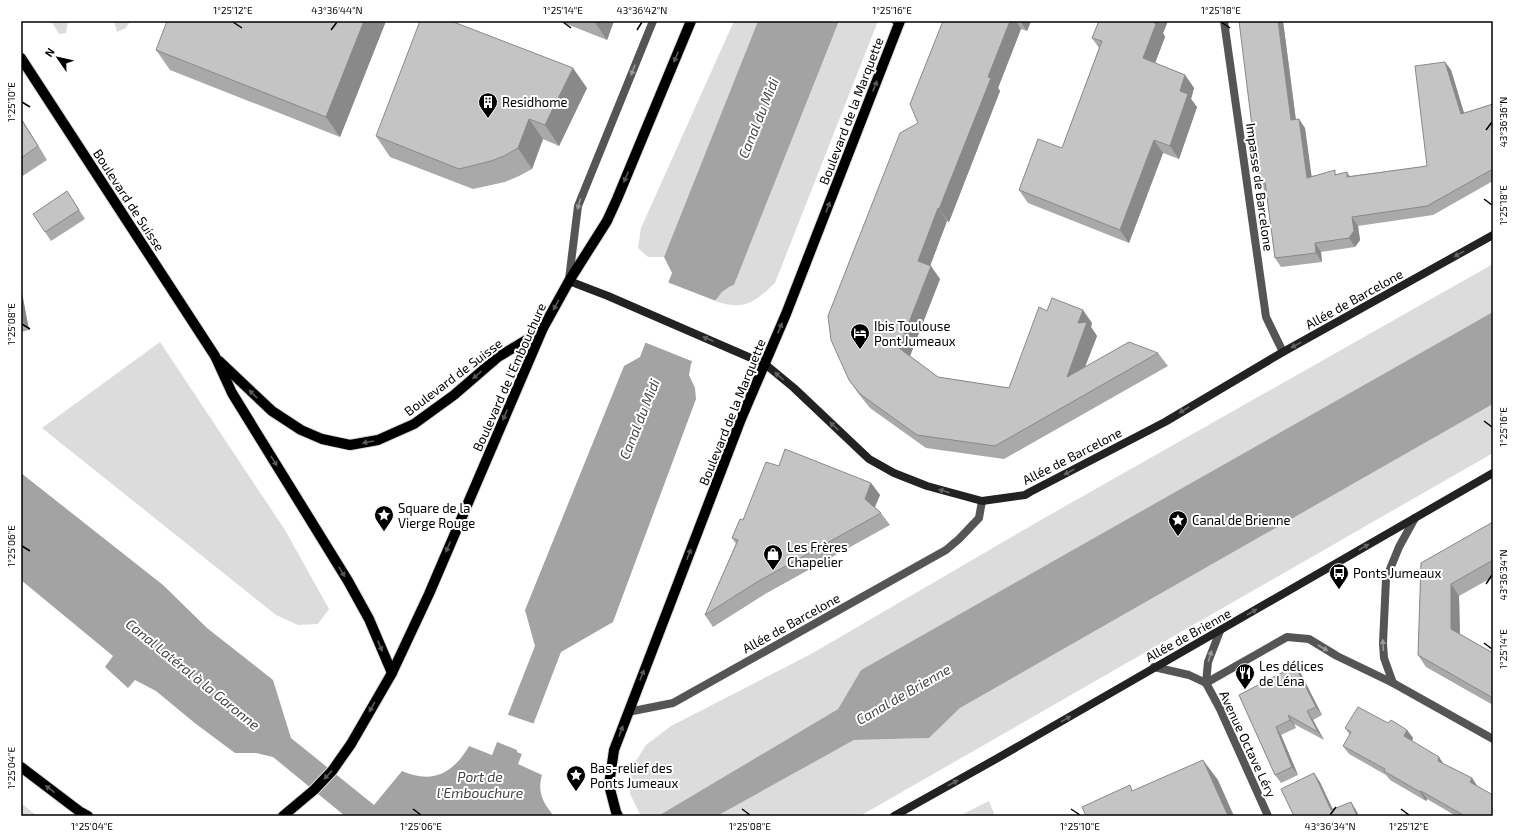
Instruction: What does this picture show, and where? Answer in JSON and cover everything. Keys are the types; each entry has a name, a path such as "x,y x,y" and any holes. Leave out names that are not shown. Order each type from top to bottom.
{"main road":[{"name":"Boulevard de l'Embouchure","path":"283,816 314,790 332,771 351,744 392,673 426,601 543,328 569,281 606,221 691,21"},
{"name":"Boulevard de la Marquette","path":"618,816 609,785 614,750 741,419 816,241 900,21"},
{"name":"Boulevard de Suisse","path":"21,58 215,356 232,393 344,574 369,618 392,673"},
{"name":"Allée de Barcelone","path":"982,501 1025,495 1165,422 1283,352 1493,235"},
{"path":"569,281 765,364 794,388 869,459 894,473 927,486 982,501"},
{"name":"Boulevard de Suisse","path":"215,356 259,399 278,415 301,430 322,439 350,445 378,440 414,424 454,395 498,357 543,328"},
{"name":"Allée de Brienne","path":"894,816 996,759 1154,667 1220,631 1493,473"},
{"path":"21,767 79,811 88,816"}],"street":[{"path":"569,281 578,206 653,21"},
{"name":"Impasse de Barcelone","path":"1224,21 1266,317 1283,352"},
{"name":"Allée de Barcelone","path":"628,712 673,703 946,550 959,539 978,518 982,501"},
{"path":"1394,682 1384,658 1383,643 1386,579 1399,547 1415,518"},
{"name":"Avenue Octave Léry","path":"1220,631 1208,662 1206,683 1220,709 1268,816"},
{"path":"1206,683 1287,637 1309,639 1337,656 1394,682 1493,739"},
{"name":"Avenue Octave Léry","path":"1154,667 1189,675 1206,683"}],"shaded area":[{"path":"51,21 68,21 66,33 59,34"},
{"path":"114,21 130,21 126,28 117,32"},
{"path":"734,21 758,21 664,257 648,257 638,248 641,228"},
{"path":"839,21 878,21 775,283 761,296 748,303 733,305 715,301 723,291 734,285"},
{"path":"1493,264 1493,313 861,670 838,709 658,816 638,816 640,814 630,794 630,777 636,761 646,745 671,726 811,654 1039,521"},
{"path":"160,342 285,530 329,609 318,624 298,625 276,615 42,428"},
{"path":"1493,404 1493,453 860,816 717,816 854,740 929,738 960,708"},
{"path":"989,801 995,816 959,816"},
{"path":"21,803 37,816 21,816"}],"water":[{"path":"758,21 839,21 734,285 722,292 715,301 691,364 689,375 695,388 696,399 613,622 561,652 518,764 542,775 540,787 542,797 554,816 345,816 273,757 256,753 235,753 196,724 156,691 135,680 128,688 105,667 113,656 21,580 21,473 163,585 207,628 273,680 291,738 374,805 402,771 423,777 441,774 456,764 469,746 492,755 535,646 525,610 624,366 640,357 672,273 664,257"},
{"name":"Canal de Brienne","path":"1493,312 1493,404 960,708 929,738 854,740 717,816 658,816 838,709 861,670"}],"pier":[{"path":"667,282 716,301 694,362 644,342"},
{"path":"506,714 535,724 524,755 517,752 517,750 495,741"}],"building":[{"path":"167,21 364,21 326,117 156,50"},
{"name":"Residhome","path":"420,21 451,21 573,68 545,125 529,119 518,148 491,161 459,169 376,136"},
{"path":"943,21 1010,21 988,77 991,78 918,261 931,266 899,348 938,377 1009,388 1039,307 1047,311 1052,298 1083,310 1078,323 1087,322 1067,377 1129,342 1158,353 995,446 917,435 860,394 849,380 831,340 828,316 900,133 918,123 910,104"},
{"path":"1099,21 1153,21 1156,24 1143,58 1185,75 1180,91 1188,94 1170,146 1154,140 1120,230 1019,190 1038,139 1062,148 1102,41 1092,38"},
{"path":"1239,21 1278,21 1291,120 1299,119 1307,178 1335,170 1335,175 1347,172 1347,177 1427,166 1415,66 1445,62 1461,114 1493,104 1493,169 1427,206 1352,217 1354,231 1349,238 1315,243 1316,253 1275,258 1265,182 1259,183"},
{"path":"21,119 38,146 21,158"},
{"path":"67,191 79,210 45,232 33,214"},
{"path":"785,449 871,483 865,499 881,513 757,582 705,615 738,540 732,538 740,519 743,520 766,462 779,466"},
{"path":"1493,522 1493,560 1451,584 1451,629 1491,652 1493,649 1493,698 1418,655 1421,563"},
{"path":"1295,666 1316,707 1307,711 1318,732 1288,715 1290,720 1276,727 1292,767 1275,775 1239,695"},
{"path":"1358,707 1388,723 1391,720 1407,730 1404,736 1439,757 1438,761 1472,778 1470,782 1493,795 1493,816 1465,816 1421,791 1420,792 1384,771 1385,769 1343,746 1351,732 1345,728"},
{"path":"1203,760 1228,816 1086,816 1082,807 1130,785 1132,791"},
{"path":"1314,773 1331,810 1351,802 1357,816 1294,816 1281,789"}],"place":[{"name":"Residhome","path":"488,119"},
{"name":"Ibis Toulouse Pont Jumeaux","path":"860,350"},
{"name":"Square de la Vierge Rouge","path":"384,532"},
{"name":"Canal de Brienne","path":"1178,537"},
{"name":"Les Frères Chapelier","path":"773,571"},
{"name":"Ponts Jumeaux","path":"1339,590"},
{"name":"Les délices de Léna","path":"1245,690"},
{"name":"Bas-relief des Ponts Jumeaux","path":"576,792"}],"water label":[{"name":"Canal du Midi","path":"758,118"},
{"name":"Canal du Midi","path":"639,419"},
{"name":"Canal Latéral à la Garonne","path":"193,674"},
{"name":"Port de l'Embouchure","path":"480,784"}]}
